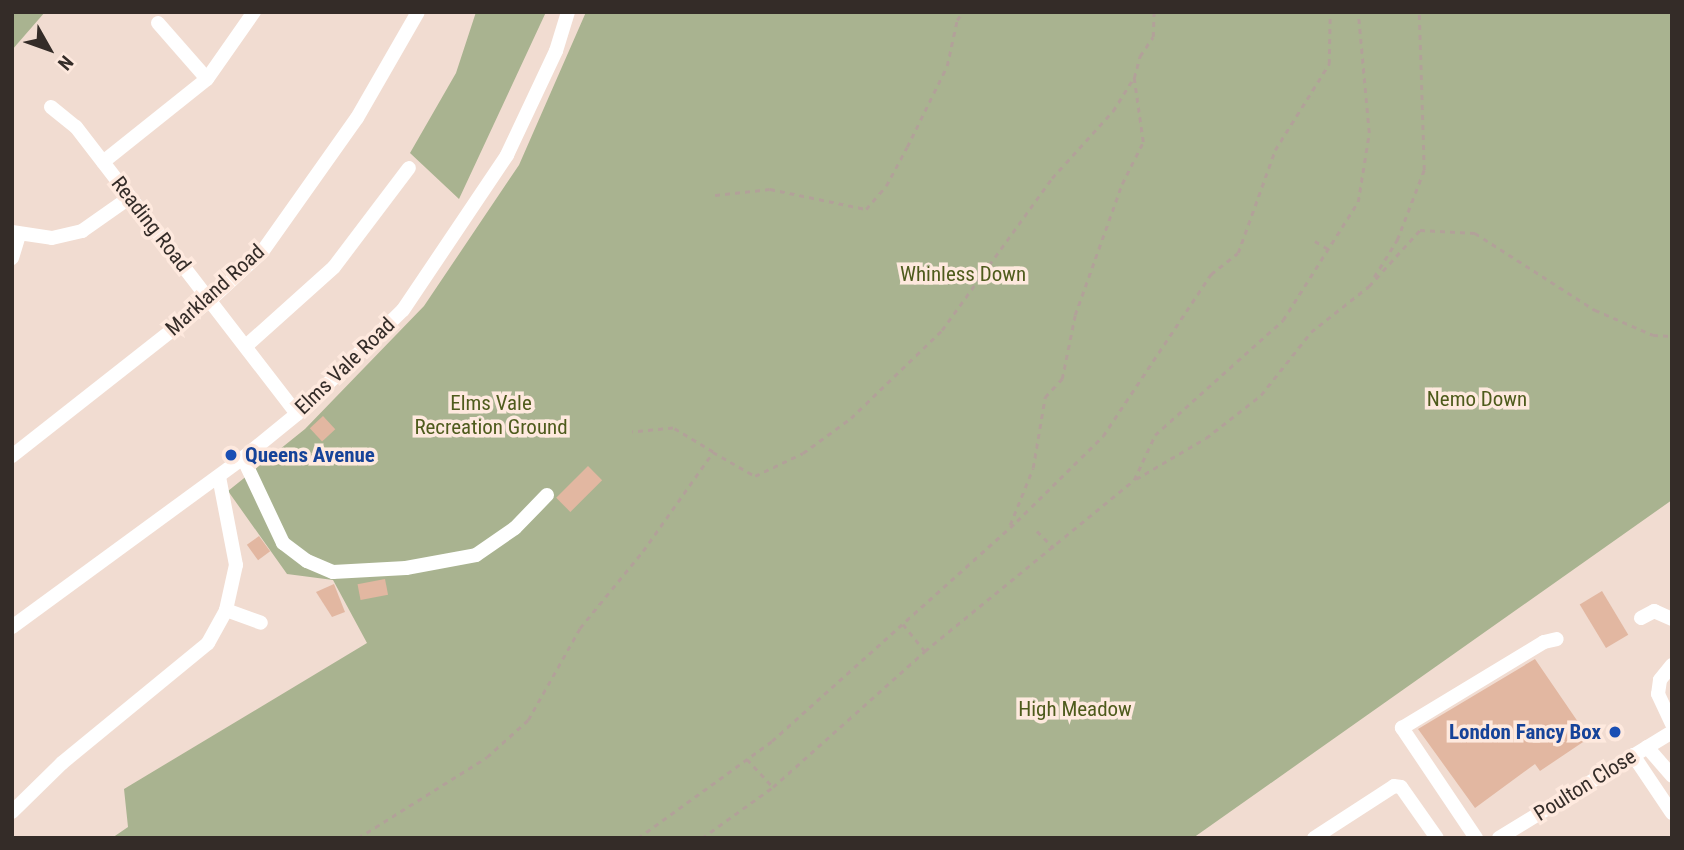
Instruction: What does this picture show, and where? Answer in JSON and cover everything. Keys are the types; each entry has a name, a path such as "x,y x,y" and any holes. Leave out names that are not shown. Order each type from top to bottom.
{"street":[{"path":"103,162 207,79 254,12"},
{"name":"Markland Road","path":"12,456 210,300 262,252 357,118 418,12"},
{"name":"Elms Vale Road","path":"12,627 243,458 297,414 403,310 507,155 556,51 568,12"},
{"path":"158,23 207,79"},
{"name":"Reading Road","path":"51,107 76,127 297,414"},
{"path":"246,346 334,267 408,168"},
{"path":"12,258 16,234 52,238 82,231 129,198"},
{"path":"243,458 283,543 307,561 333,572 406,568 476,555 515,528 547,495"},
{"path":"12,812 62,763 193,660 208,643 226,610 236,565 219,477"},
{"path":"226,610 261,623"},
{"path":"1641,618 1654,611 1672,619"},
{"path":"1476,838 1402,728 1544,642 1557,639"},
{"path":"1672,665 1660,680 1658,694 1672,724"},
{"name":"Poulton Close","path":"1499,838 1672,732"},
{"path":"1647,747 1672,776"},
{"path":"1633,755 1672,813"},
{"path":"1314,838 1394,786 1401,787 1437,838"}],"path":[{"path":"715,195 770,189 866,209 886,186 947,66 957,20 963,12"},
{"path":"632,432 673,428 755,476 803,453 851,418 942,330 1052,178 1113,111 1134,78 1140,56 1153,37 1154,12"},
{"path":"638,838 747,760 1009,528 1103,436 1211,274 1238,253 1275,150 1329,64 1330,12"},
{"path":"1134,480 1155,435 1283,320 1359,202 1369,133 1358,12"},
{"path":"1368,286 1397,240 1424,170 1419,12"},
{"path":"1009,528 1033,468 1045,397 1062,379 1079,303 1122,184 1143,142 1134,78"},
{"path":"702,838 774,787 925,651 1134,480 1206,438 1261,395 1311,332 1368,286 1420,230 1475,233 1595,310 1653,335 1672,336"},
{"path":"1315,241 1330,250"},
{"path":"358,838 487,757 528,720 580,628 643,551 713,452"},
{"path":"1037,531 1054,548"},
{"path":"903,623 925,651"},
{"path":"747,760 774,787"}],"green space":[{"path":"12,12 45,12 12,50"},
{"path":"476,12 546,12 459,199 410,153 456,73"},
{"path":"586,12 1672,12 1672,500 1193,838 112,838 128,827 124,789 367,643 333,580 287,574 228,491 305,429 424,306 519,165"}],"building":[{"path":"323,416 335,429 322,441 310,428"},
{"path":"588,466 602,480 570,512 556,498"},
{"path":"259,536 270,551 258,560 247,545"},
{"path":"385,579 388,595 361,600 358,584"},
{"path":"334,584 345,612 332,617 316,592"},
{"path":"1602,591 1628,635 1606,648 1580,604"},
{"path":"1535,659 1589,738 1540,771 1535,764 1475,808 1418,729"}],"place":[{"name":"Queens Avenue","path":"231,455"},
{"name":"London Fancy Box","path":"1615,732"}],"park label":[{"name":"Whinless Down","path":"963,274"},
{"name":"Nemo Down","path":"1477,399"},
{"name":"Elms Vale Recreation Ground","path":"491,415"},
{"name":"High Meadow","path":"1075,709"}]}
